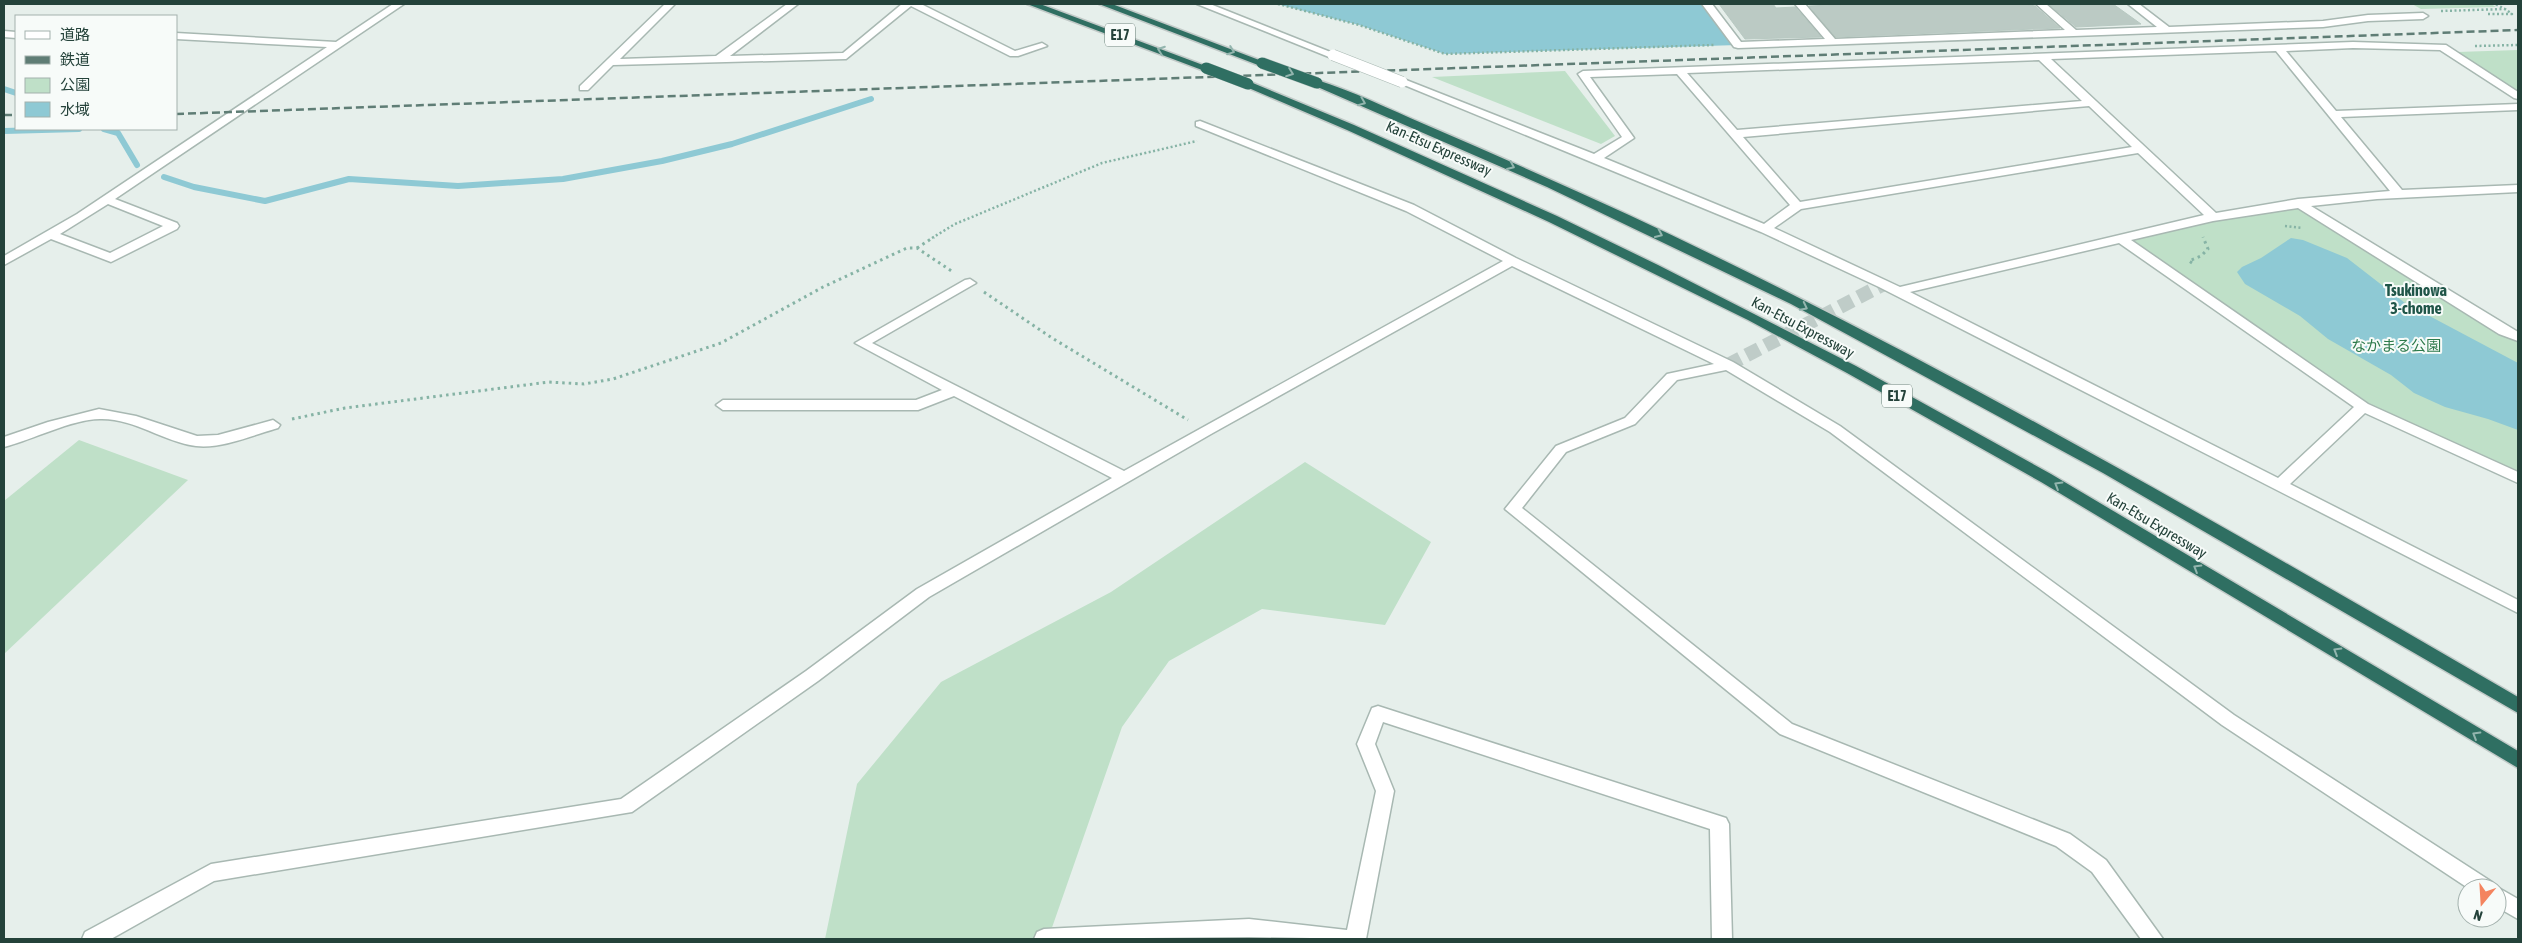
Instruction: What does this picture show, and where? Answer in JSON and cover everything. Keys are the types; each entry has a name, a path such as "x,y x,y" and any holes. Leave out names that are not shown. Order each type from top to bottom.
{"highway":[{"name":"Kan-Etsu Expressway","path":"1032,4 1248,84 1378,138 1514,200 1664,273 1828,359 2044,477 2518,760"},
{"name":"Kan-Etsu Expressway","path":"1104,4 1317,83 1544,180 1692,250 1868,340 2080,454 2518,706"}],"street":[{"path":"4,261 52,235 107,200 399,4"},
{"path":"584,88 670,4"},
{"path":"719,59 793,4"},
{"path":"610,62 846,56 908,4"},
{"path":"914,4 1014,54 1042,46"},
{"path":"1202,4 1595,158 1765,229 1900,291 2518,607"},
{"path":"1708,4 1738,45 2323,24 2368,18 2423,16 2414,10"},
{"path":"1800,4 1832,41"},
{"path":"2041,4 2074,33"},
{"path":"2134,4 2166,30"},
{"path":"178,36 338,45"},
{"path":"1595,158 1628,138 1583,74 2353,45 2442,47 2518,96"},
{"path":"2279,48 2399,194"},
{"path":"2042,57 2213,218"},
{"path":"1680,71 1797,206"},
{"path":"1735,134 2091,103"},
{"path":"2333,114 2518,107"},
{"path":"1200,124 1410,208 1512,261 1728,365 1835,429 2228,720 2470,878"},
{"path":"1765,229 1797,206 2140,149"},
{"path":"1900,291 2213,218 2298,203 2399,194 2518,189"},
{"path":"52,235 111,258 173,226 107,200"},
{"path":"2298,203 2504,331 2518,337"},
{"path":"2121,239 2363,407 2518,478"},
{"path":"92,939 210,874 625,806 812,676 922,593 1206,431 1512,261"},
{"path":"970,283 862,343 1125,478"},
{"path":"2504,331 2518,330"},
{"path":"1728,365 1672,377 1630,421 1561,449 1513,508 1786,729 2063,840 2099,866 2153,939"},
{"path":"722,404 918,404 954,390"},
{"path":"2280,486 2363,407"},
{"path":"4,442 53,425 98,414 131,419 196,441 218,440 273,425"},
{"path":"1356,939 1385,791 1366,744 1378,713 1719,824 1722,939"},
{"path":"2507,903 2518,910"},
{"path":"1044,939 1249,928 1345,939"}],"path":[{"path":"1278,4 1359,25 1446,54 1738,45"},
{"path":"2488,14 2512,14 2495,4"},
{"path":"2414,10 2505,10"},
{"path":"2442,47 2518,45"},
{"path":"273,425 302,415 345,408 549,382 584,384 613,379 721,343 823,287 906,248 917,248 955,224 1102,163 1226,135"},
{"path":"2280,225 2305,228"},
{"path":"2196,266 2189,260 2201,256 2208,249 2202,238 2207,235"},
{"path":"917,248 1052,338 1206,431"}],"green space":[{"path":"2412,4 2491,4 2496,7 2421,9"},
{"path":"2518,50 2518,92 2457,52"},
{"path":"1565,71 1615,136 1601,144 1432,77"},
{"name":"なかまる公園","path":"2298,203 2504,331 2518,337 2518,478 2363,407 2121,239"},
{"path":"79,440 188,480 4,654 4,501"},
{"path":"1305,462 1431,542 1385,625 1262,609 1169,661 1122,727 1048,939 825,939 857,784 941,682 1111,592"}],"water":[{"path":"1277,4 1707,4 1738,45 1445,54 1359,25"},
{"path":"2291,238 2303,240 2347,258 2405,303 2518,363 2518,430 2445,407 2414,393 2391,375 2328,339 2300,316 2245,284 2237,272 2242,267 2261,258"}],"building":[{"path":"1719,4 1773,4 1776,8 1795,7 1821,37 1745,39"},
{"path":"1852,4 2025,4 2035,6 2060,28 1835,37 1809,6"},
{"path":"2113,4 2141,24 2076,27 2050,5"}],"waterway":[{"path":"4,89 15,93"},
{"path":"164,177 194,187 265,201 349,179 458,186 563,179 662,161 732,144 871,99"},
{"path":"4,131 42,130"},
{"path":"108,130 118,133 137,165"}],"tunnel":[{"path":"1728,365 1884,284"}],"railway":[{"path":"178,114 2518,30"},
{"path":"4,115 15,115"}],"district":[{"name":"Tsukinowa 3-chome","path":"2416,299"}]}
